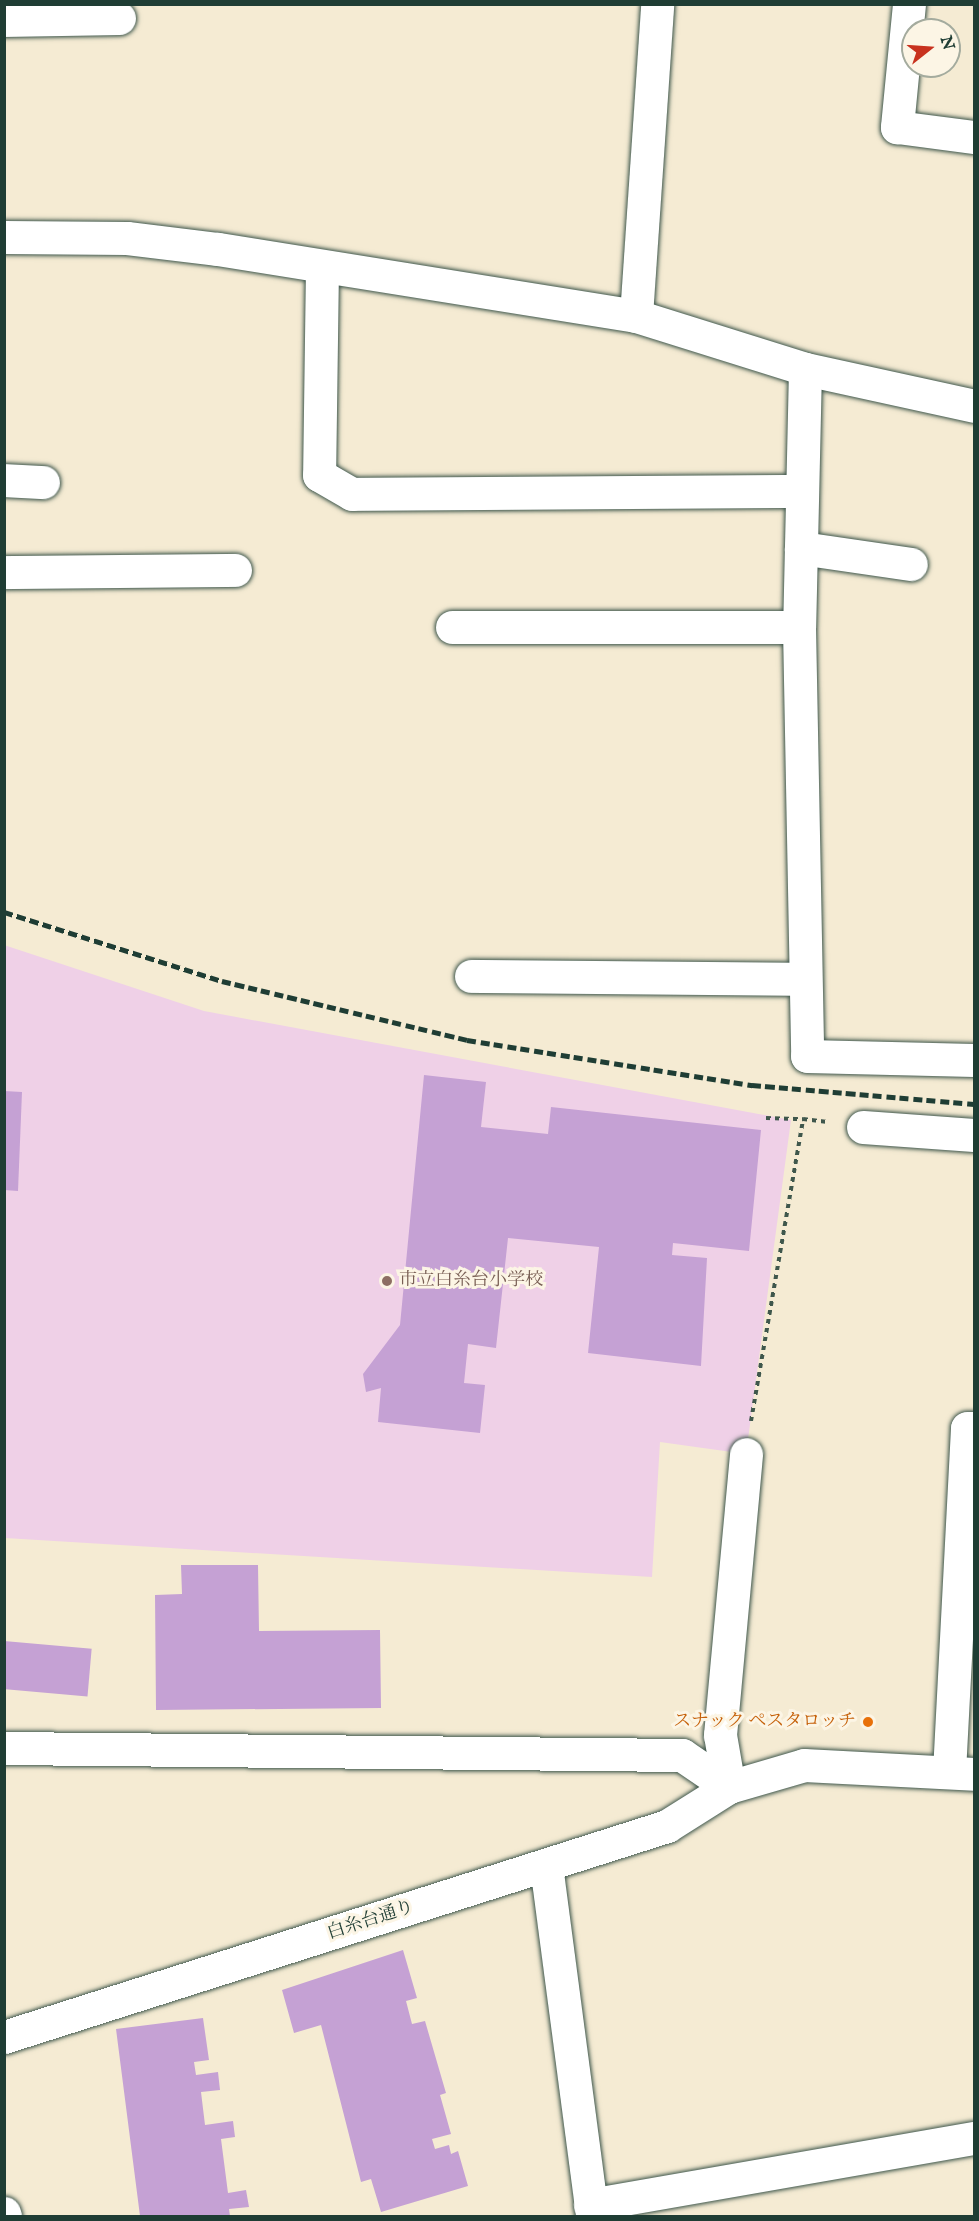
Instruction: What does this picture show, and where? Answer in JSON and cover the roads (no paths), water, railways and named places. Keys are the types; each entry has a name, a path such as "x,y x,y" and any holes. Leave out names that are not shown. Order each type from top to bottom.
{"street":[{"path":"636,316 657,4"},
{"path":"909,4 897,127 975,137"},
{"path":"4,20 119,18"},
{"path":"4,237 127,238 636,316 805,369 975,406"},
{"path":"322,267 319,475 352,494 802,491"},
{"path":"805,369 799,627 807,1056 975,1060"},
{"path":"4,480 44,482"},
{"path":"801,548 910,564"},
{"path":"4,572 235,570"},
{"path":"452,627 799,627"},
{"path":"471,976 804,979"},
{"path":"863,1127 975,1135"},
{"path":"962,1773 967,1428 975,1428"},
{"path":"729,1787 720,1735 746,1454"},
{"path":"4,1748 682,1755 729,1787"},
{"name":"白糸台通り","path":"4,2037 667,1826 729,1787 804,1765 962,1773"},
{"path":"546,1864 591,2211 975,2138"}],"railway":[{"path":"4,912 222,981 467,1040 752,1085 974,1104"}],"place":[{"name":"市立白糸台小学校","path":"387,1281"},
{"name":"スナック ペスタロッチ","path":"868,1722"}]}
